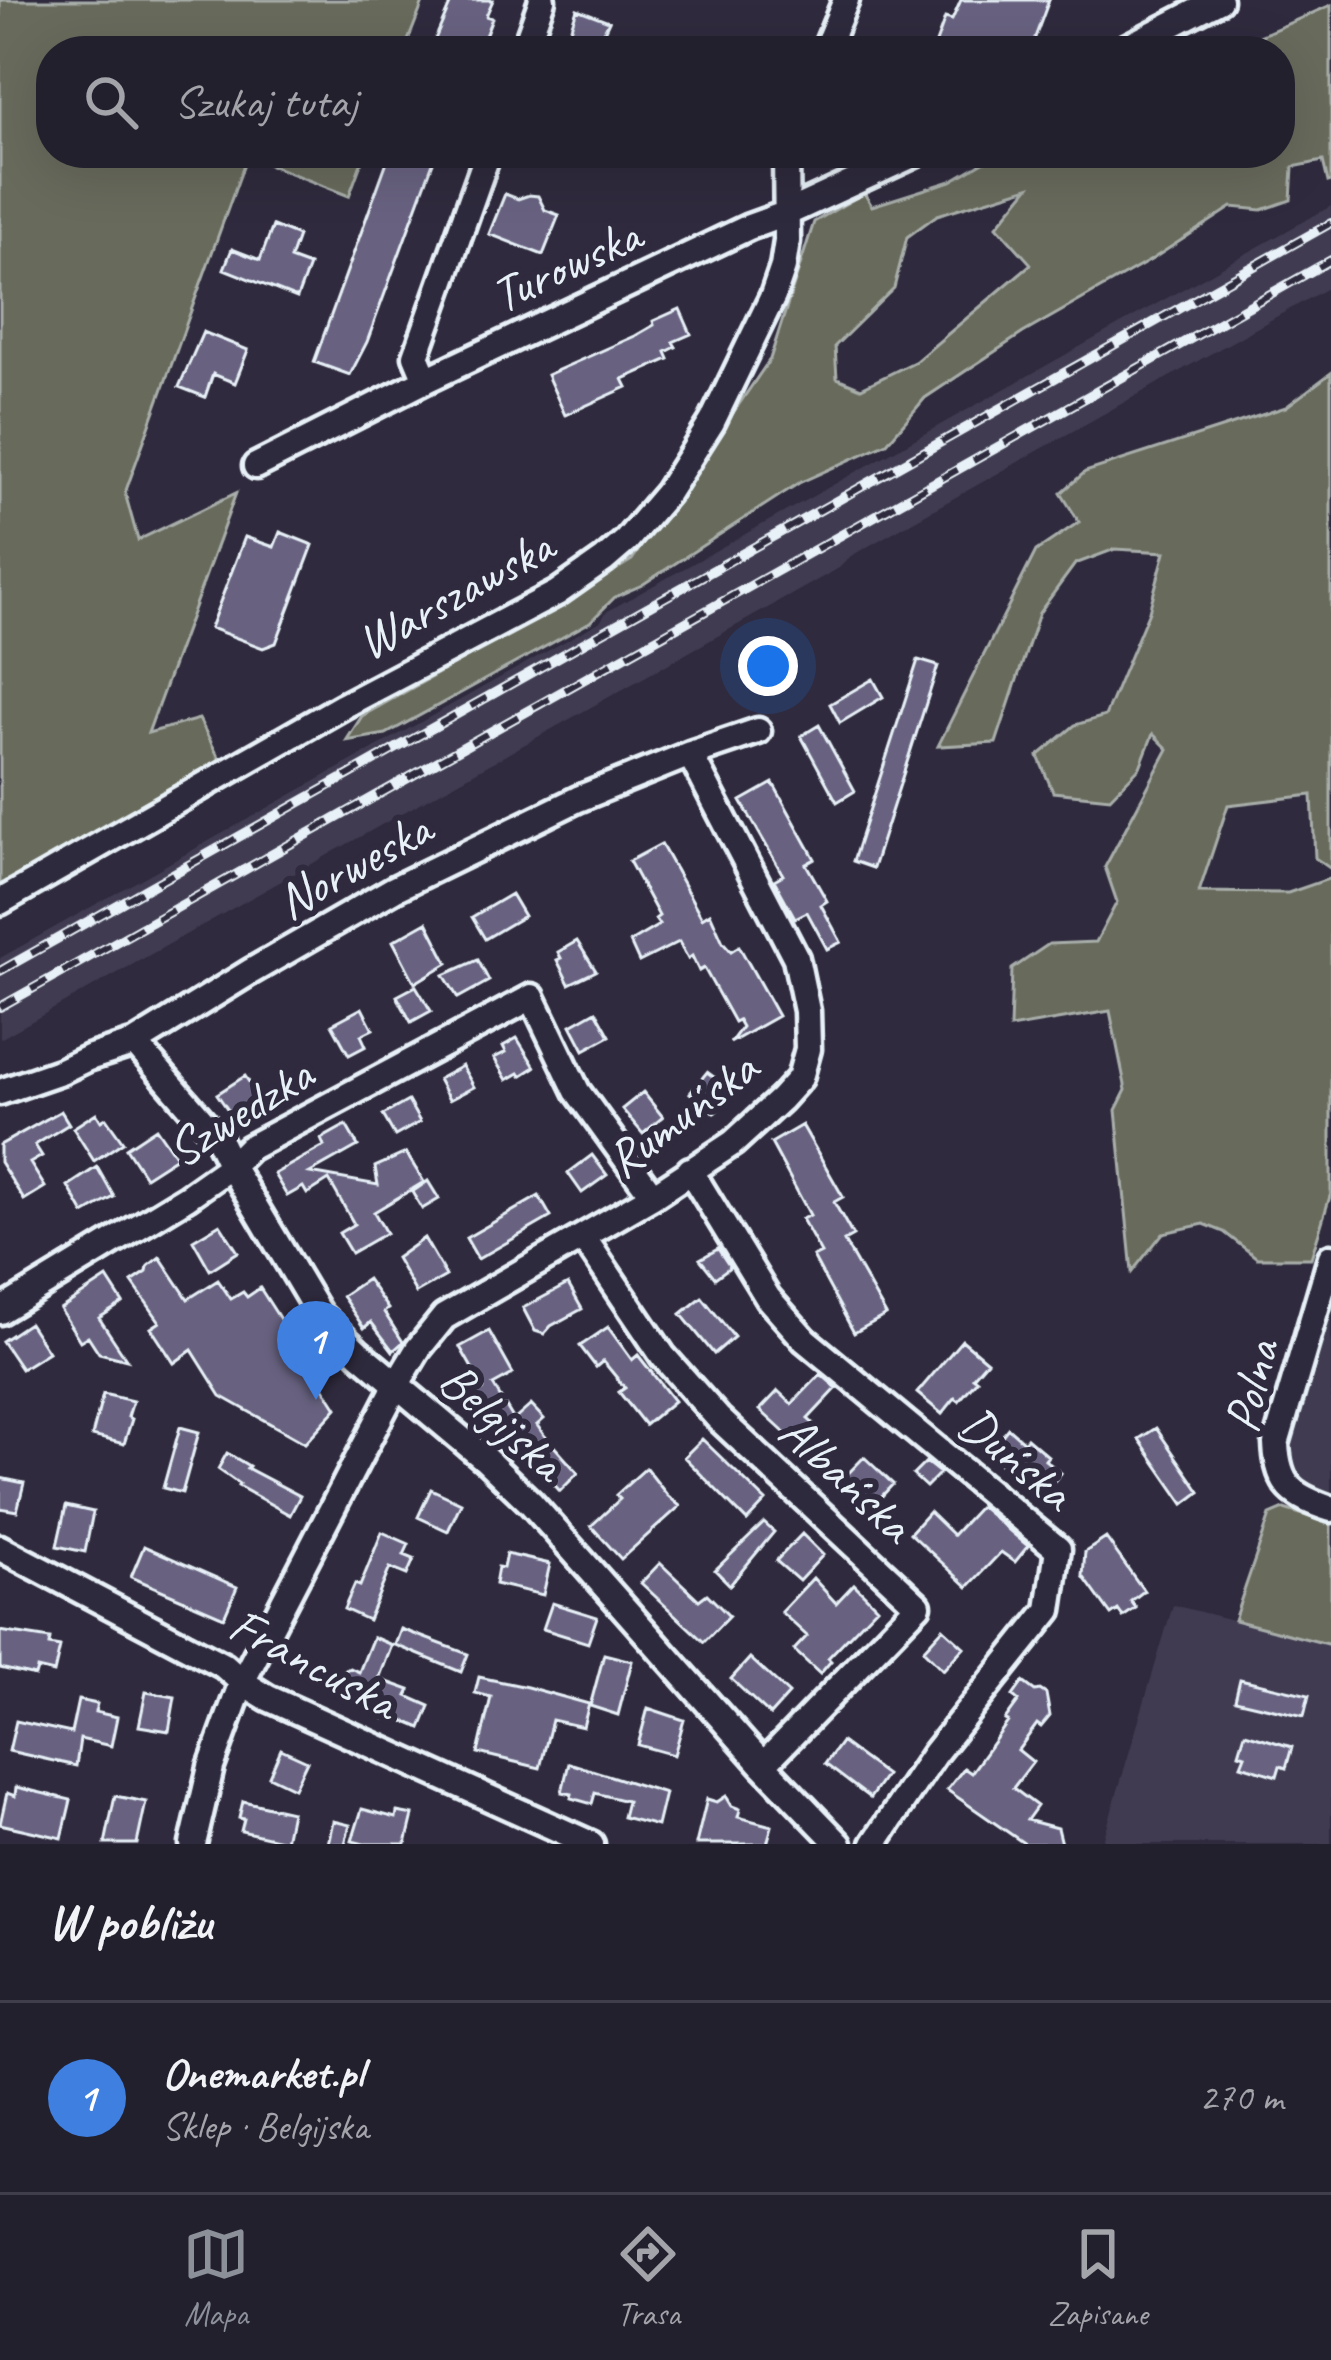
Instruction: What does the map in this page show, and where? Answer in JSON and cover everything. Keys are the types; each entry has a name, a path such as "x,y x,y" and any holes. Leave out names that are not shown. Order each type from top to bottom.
{"street":[{"path":"529,36 542,0"},
{"path":"831,36 846,0"},
{"path":"1148,36 1213,1"},
{"path":"426,380 416,356 483,168"},
{"name":"Warszawska","path":"0,902 343,706 556,593 626,541 668,494 712,422 773,296 787,242 785,168"},
{"name":"Turowska","path":"256,466 426,380 885,168"},
{"name":"Norweska","path":"0,1092 135,1043 394,889 578,799 758,731"},
{"name":"Rumuńska","path":"193,1844 211,1767 242,1682 418,1349 444,1317 653,1196 733,1143 800,1078 808,1049 807,1011 796,958 690,754"},
{"name":"Szwedzka","path":"0,1311 188,1197 249,1148 532,997 577,1090 653,1196"},
{"name":"Belgijska","path":"135,1043 218,1139 319,1314 531,1503 763,1766 839,1844"},
{"name":"Duńska","path":"691,1170 768,1298 805,1340 1058,1549 1049,1610 934,1754 874,1844"},
{"name":"Albańska","path":"583,1237 663,1356 718,1418 918,1605 763,1766"},
{"name":"Polna","path":"1331,1257 1276,1444 1277,1469 1300,1498 1331,1509"},
{"name":"Francuska","path":"0,1548 224,1666 268,1698 591,1844"}],"shaded area":[{"path":"1331,206 1331,286 0,1039 0,958"},
{"path":"1331,1302 1331,1497 1310,1490 1293,1470 1288,1446"},
{"path":"1173,1605 1331,1645 1331,1844 1102,1844"}],"green space":[{"path":"0,0 424,0 410,36 36,36 36,168 243,168 125,493 138,540 236,493 148,733 199,719 232,783 0,916"},
{"path":"1331,5 1328,182 1323,161 1295,167 1295,36 1260,36"},
{"path":"278,168 359,168 349,196"},
{"path":"973,168 1293,168 1291,200 1262,210 1232,207 925,398 887,443 799,483 642,585 615,597 590,622 386,734 346,741 362,716 632,560 770,359 814,222 864,193 872,206 951,181","holes":["1029,187 997,226 1031,264 916,361 861,388 837,378 835,346 894,288 907,237 937,215"]},
{"path":"1331,373 1331,869 1315,858 1312,795 1228,805 1199,892 1288,893 1331,878 1331,1193 1311,1258 1257,1258 1224,1232 1204,1224 1163,1233 1132,1272 1116,1110 1126,1090 1110,1011 1010,1028 1012,969 1049,944 1096,942 1117,902 1105,867 1168,749 1153,734 1140,767 1110,798 1053,792 1038,756 1075,725 1105,716 1149,611 1165,552 1115,549 1075,564 1039,613 996,743 938,746 1036,551 1079,522 1061,493 1085,472 1286,407"},
{"path":"1284,1509 1331,1523 1331,1645 1234,1620 1270,1515"}],"building":[{"path":"452,0 493,0 485,36 436,36"},
{"path":"961,0 1049,0 1036,36 938,36 945,18 952,20"},
{"path":"577,9 609,21 602,36 568,36"},
{"path":"385,168 431,168 367,342 350,375 314,362"},
{"path":"505,194 518,199 538,196 545,210 559,215 543,255 489,234"},
{"path":"273,226 298,236 290,259 309,266 297,298 224,269 232,249 260,260"},
{"path":"680,309 691,334 673,342 676,347 666,352 669,359 623,379 627,387 565,415 547,375 635,336 654,325 653,321"},
{"path":"203,332 248,350 235,383 213,374 205,397 179,387"},
{"path":"280,532 313,545 276,643 263,648 210,628 245,537 274,547"},
{"path":"918,660 938,666 873,868 853,861"},
{"path":"873,679 883,697 840,723 830,704"},
{"path":"819,725 855,791 837,802 801,736"},
{"path":"773,783 815,859 806,864 827,901 821,905 841,942 827,949 807,912 795,918 774,880 783,875 741,801"},
{"path":"661,844 702,918 710,913 731,951 739,946 778,1016 730,1043 742,1027 738,1020 734,1022 704,968 699,971 679,942 639,962 630,942 659,925 655,919 659,916 629,861"},
{"path":"511,894 524,916 485,939 472,917"},
{"path":"427,922 448,963 415,983 393,941"},
{"path":"577,941 596,971 569,984 558,952"},
{"path":"478,960 489,981 458,998 444,975"},
{"path":"416,986 431,1011 411,1022 397,996"},
{"path":"362,1008 373,1029 361,1035 366,1046 349,1055 332,1024"},
{"path":"596,1011 610,1036 584,1050 571,1025"},
{"path":"517,1038 535,1067 507,1080 494,1058"},
{"path":"462,1066 474,1087 449,1100 438,1079"},
{"path":"707,1072 733,1091 715,1113 690,1093"},
{"path":"245,1076 262,1102 235,1120 217,1094"},
{"path":"643,1092 663,1117 643,1134 622,1109"},
{"path":"408,1101 420,1122 395,1136 383,1115"},
{"path":"61,1111 69,1124 35,1145 42,1156 30,1163 45,1187 24,1200 0,1162 0,1145"},
{"path":"96,1113 101,1121 106,1118 123,1142 94,1161 73,1128"},
{"path":"346,1125 358,1146 310,1173 378,1185 375,1167 406,1153 424,1182 374,1212 386,1233 351,1253 339,1233 354,1224 329,1180 307,1194 303,1187 287,1196 274,1174 324,1146 321,1139"},
{"path":"802,1125 843,1197 834,1202 853,1236 844,1241 886,1315 854,1333 813,1257 821,1253 802,1219 810,1215 771,1143"},
{"path":"156,1128 176,1157 145,1177 126,1148"},
{"path":"592,1155 607,1175 582,1193 568,1173"},
{"path":"97,1167 114,1197 84,1214 68,1186"},
{"path":"428,1181 439,1199 422,1209 412,1192"},
{"path":"539,1196 551,1217 478,1259 466,1238"},
{"path":"220,1224 238,1252 210,1270 193,1240"},
{"path":"424,1238 446,1276 416,1293 396,1258"},
{"path":"718,1249 730,1267 715,1278 700,1259"},
{"path":"160,1257 188,1299 218,1280 231,1299 243,1292 247,1297 260,1288 337,1408 305,1443 221,1396 192,1350 174,1363 151,1328 160,1322 132,1282"},
{"path":"107,1278 123,1303 99,1318 127,1360 99,1353 88,1336 80,1341 60,1309"},
{"path":"367,1279 403,1342 393,1351 371,1322 364,1328 342,1296"},
{"path":"568,1284 582,1309 544,1334 535,1331 523,1308"},
{"path":"702,1297 734,1337 714,1354 681,1314"},
{"path":"29,1323 48,1352 21,1369 2,1341"},
{"path":"608,1327 632,1360 638,1355 674,1401 645,1425 619,1392 625,1388 603,1361 596,1367 580,1346"},
{"path":"489,1331 513,1374 493,1385 514,1420 531,1405 544,1419 537,1425 578,1473 560,1491 487,1412 479,1417 468,1399 484,1389 460,1347"},
{"path":"962,1340 987,1361 973,1377 977,1380 942,1414 917,1393"},
{"path":"821,1374 837,1388 808,1419 816,1426 798,1445 760,1410 778,1391 792,1404"},
{"path":"103,1394 133,1401 124,1444 92,1436"},
{"path":"180,1427 199,1432 182,1493 163,1488"},
{"path":"1008,1428 1024,1442 1027,1438 1061,1473 1040,1498 988,1453"},
{"path":"1156,1428 1200,1492 1184,1504 1139,1439"},
{"path":"702,1439 766,1501 747,1521 684,1457"},
{"path":"227,1453 300,1496 290,1515 218,1469"},
{"path":"864,1457 893,1484 867,1512 838,1484"},
{"path":"926,1462 940,1473 926,1487 913,1475"},
{"path":"646,1468 680,1506 621,1559 591,1526"},
{"path":"0,1478 24,1483 17,1511 0,1508"},
{"path":"431,1489 461,1503 448,1531 418,1517"},
{"path":"66,1506 93,1512 85,1552 57,1546"},
{"path":"980,1506 1028,1546 1015,1562 1001,1552 968,1587 910,1533 929,1512 953,1535"},
{"path":"764,1523 774,1532 730,1585 715,1570"},
{"path":"382,1532 409,1544 404,1555 414,1559 407,1575 390,1568 368,1620 344,1609 355,1584 360,1586"},
{"path":"802,1534 823,1555 799,1581 776,1561"},
{"path":"1106,1538 1144,1591 1131,1601 1136,1608 1123,1617 1118,1610 1111,1615 1083,1576 1085,1552"},
{"path":"144,1546 237,1587 224,1617 131,1577"},
{"path":"506,1554 550,1564 543,1595 495,1584"},
{"path":"660,1563 699,1600 707,1594 729,1616 704,1642 641,1583"},
{"path":"813,1578 836,1603 854,1584 877,1607 828,1658 831,1661 820,1674 794,1650 807,1636 781,1612"},
{"path":"552,1603 597,1617 588,1643 543,1629"},
{"path":"943,1628 964,1647 943,1670 923,1650"},
{"path":"401,1629 468,1654 461,1672 395,1645"},
{"path":"0,1631 50,1639 49,1645 60,1647 54,1673 37,1669 35,1676 0,1668"},
{"path":"373,1637 392,1645 379,1679 410,1690 407,1696 430,1706 421,1728 392,1716 379,1717 368,1707 370,1702 340,1691 336,1683 341,1672 350,1668 359,1672"},
{"path":"604,1654 632,1661 618,1715 590,1706"},
{"path":"750,1658 789,1694 770,1715 731,1679"},
{"path":"479,1677 589,1704 583,1727 552,1720 540,1768 478,1753 491,1697 475,1693"},
{"path":"1240,1679 1309,1695 1304,1716 1235,1700"},
{"path":"1023,1682 1046,1694 1050,1716 1041,1727 1037,1724 1018,1750 1033,1762 1013,1788 1037,1806 1027,1820 1057,1828 1061,1844 1025,1844 947,1790 964,1768 971,1773 1008,1722 1019,1701 1013,1696"},
{"path":"146,1692 175,1697 169,1731 139,1726"},
{"path":"78,1700 97,1704 95,1712 117,1717 111,1746 80,1739 76,1766 9,1751 16,1721 71,1733"},
{"path":"648,1708 684,1720 674,1755 638,1745"},
{"path":"1245,1733 1292,1747 1286,1768 1280,1766 1277,1776 1241,1765"},
{"path":"841,1742 886,1775 870,1798 825,1764"},
{"path":"281,1749 307,1761 294,1788 269,1776"},
{"path":"569,1763 665,1793 657,1826 623,1817 627,1801 595,1793 592,1804 562,1792"},
{"path":"16,1787 71,1800 62,1838 0,1824 7,1793 15,1796"},
{"path":"115,1796 146,1802 137,1844 105,1844"},
{"path":"726,1796 740,1809 738,1817 772,1826 767,1844 696,1844 707,1799 717,1802"},
{"path":"243,1801 291,1812 285,1841 241,1831"},
{"path":"362,1809 396,1818 397,1812 413,1815 406,1844 352,1841"},
{"path":"333,1821 350,1825 345,1844 328,1844"}],"railway":[{"path":"0,971 1331,223"},
{"path":"0,1007 1331,260"}],"place":[{"name":"Onemarket.pl","path":"316,1400"}]}
